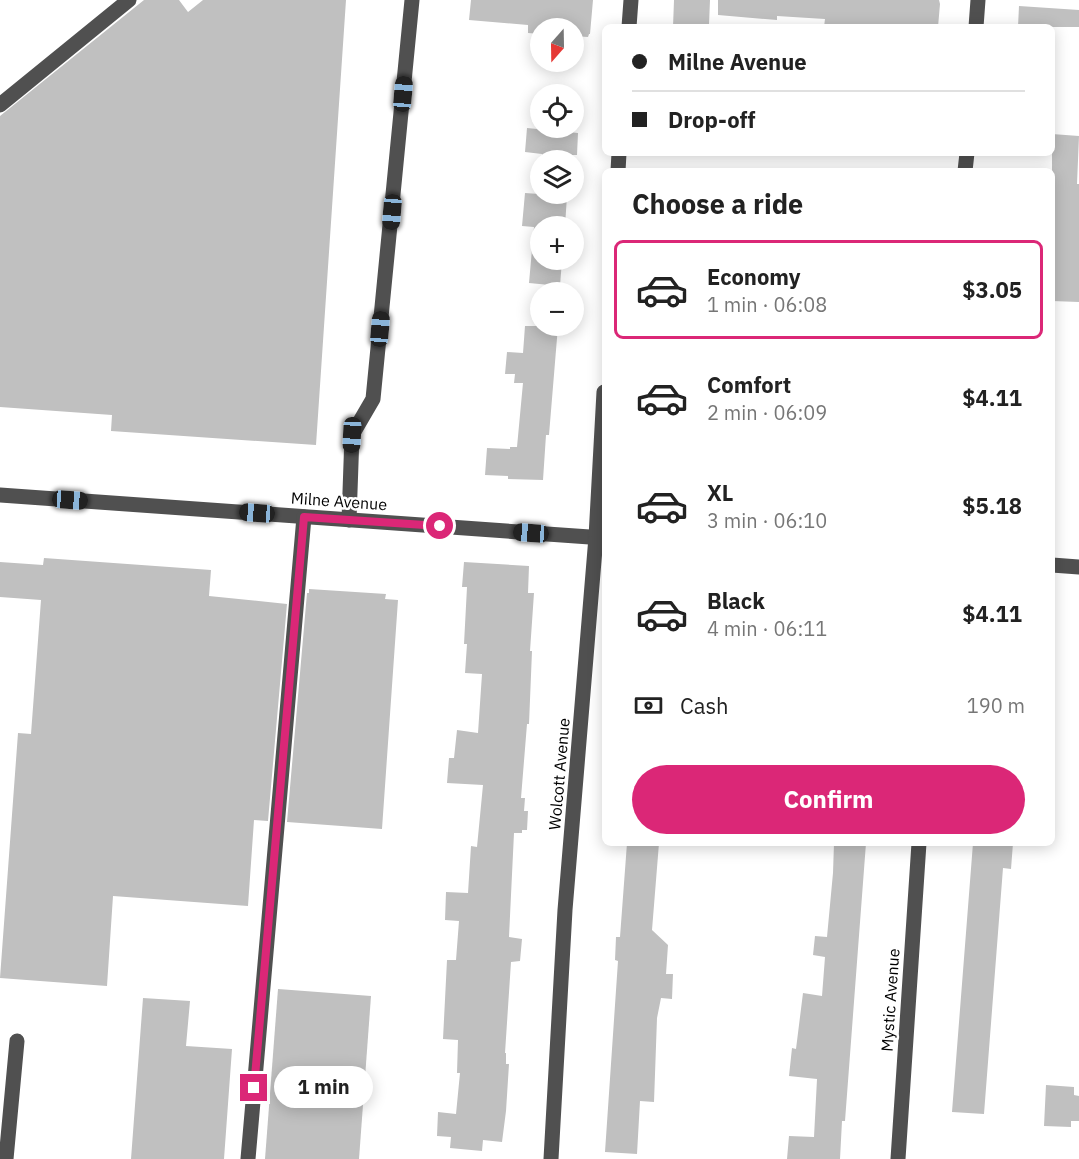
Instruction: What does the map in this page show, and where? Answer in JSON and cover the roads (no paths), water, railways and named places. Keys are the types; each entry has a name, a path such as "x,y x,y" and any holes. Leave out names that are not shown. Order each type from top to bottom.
{"street":[{"path":"0,105 129,0"},
{"path":"349,520 352,435 373,399 412,0"},
{"path":"629,24 631,0"},
{"path":"976,24 978,0"},
{"name":"Wolcott Avenue","path":"551,1159 565,910 600,538 602,465"},
{"name":"Milne Avenue","path":"0,495 600,538"},
{"path":"248,1159 304,517"},
{"path":"1055,565 1079,567"},
{"name":"Mystic Avenue","path":"898,1159 919,846"},
{"path":"6,1159 17,1041"}]}
